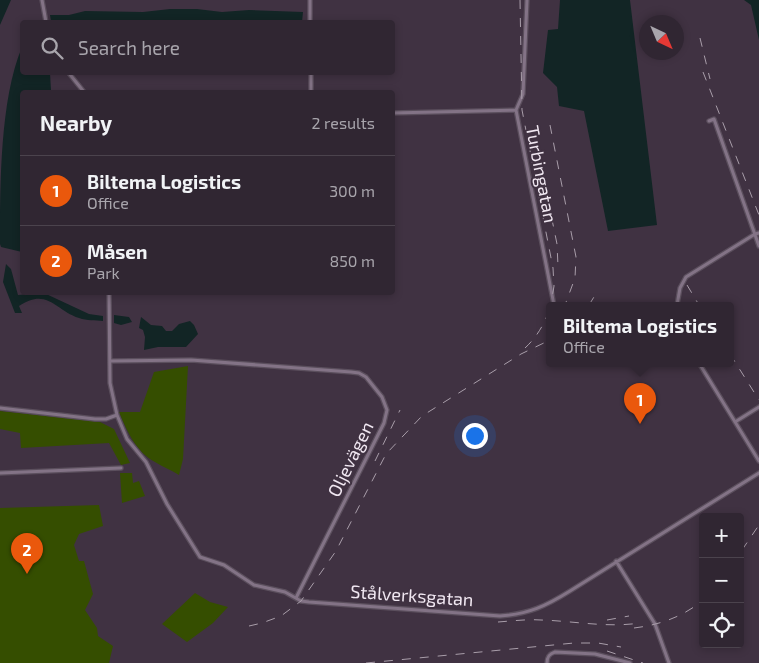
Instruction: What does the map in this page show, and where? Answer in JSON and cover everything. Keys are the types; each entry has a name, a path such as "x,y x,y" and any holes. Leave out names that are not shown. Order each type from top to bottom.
{"street":[{"path":"42,0 46,20"},
{"path":"310,0 310,20"},
{"path":"516,110 523,94 527,0"},
{"path":"70,75 82,90"},
{"path":"311,75 311,90"},
{"name":"Turbingatan","path":"395,113 516,110 553,302"},
{"path":"713,115 757,234 759,246"},
{"path":"709,121 714,120"},
{"path":"678,302 680,288 686,277 757,234"},
{"name":"Stålverksgatan","path":"109,295 110,383 117,415 126,439 146,462 167,504 200,557 224,565 254,585 285,592 310,602 500,616 514,615 538,609 759,473"},
{"name":"Oljevägen","path":"110,361 200,361 359,373 366,377 384,401 387,413 382,428 296,598"},
{"path":"701,367 759,461"},
{"path":"735,422 759,407"},
{"path":"0,408 101,419 117,415"},
{"path":"0,473 121,468"},
{"path":"616,561 655,624 669,663"},
{"path":"547,663 550,654 555,652 595,654 630,663"}],"green space":[{"path":"188,366 183,459 179,475 142,453 129,434 119,412 140,412 154,372"},
{"path":"0,411 100,422 114,429 130,463 121,465 109,443 21,448 20,433 0,429"},
{"path":"120,473 132,473 133,483 139,481 145,496 122,503"},
{"path":"99,505 103,526 79,534 74,545 79,561 84,561 93,594 85,610 97,628 98,636 113,646 109,663 0,663 0,508"},
{"path":"195,593 210,602 228,607 213,623 187,642 162,624"}],"shaded area":[{"path":"0,0 11,0 0,25"},
{"path":"560,0 630,0 657,225 608,231 584,111 559,106 557,87 543,73 548,30 558,29"},
{"path":"744,0 759,0 759,40 751,5"},
{"path":"197,9 222,12 249,10 303,12 302,20 51,20 50,15 69,15 85,11 143,12"},
{"path":"20,53 20,75 50,75 51,90 20,90 20,252 1,247 0,244 1,169 5,117"},
{"path":"6,264 11,269 18,295 48,295 89,314 103,316 103,321 79,318 44,299 29,301 19,306 22,313 15,313 3,282"},
{"path":"114,315 129,317 132,322 121,325 114,323"},
{"path":"141,317 151,325 162,326 166,331 172,331 179,324 190,321 198,334 186,347 158,347 144,350 145,337 143,330 139,328"}],"railway":[{"path":"520,0 522,110 553,268 554,286 551,302"},
{"path":"700,38 710,79"},
{"path":"703,72 759,215"},
{"path":"550,125 576,257 575,278 566,302"},
{"path":"548,200 557,244 558,266"},
{"path":"687,285 697,302"},
{"path":"591,302 597,292"},
{"path":"525,348 540,330 546,319"},
{"path":"249,626 281,616 301,601 336,551 386,454 422,416 521,354 546,342"},
{"path":"734,360 759,400"},
{"path":"375,461 400,410"},
{"path":"744,547 759,525"},
{"path":"634,628 653,625 679,616 699,603"},
{"path":"607,620 629,616"},
{"path":"498,622 536,620 603,625 640,623"},
{"path":"366,663 574,643 598,643 621,647"},
{"path":"607,651 643,663"}],"place":[{"name":"Biltema Logistics","path":"640,424"},
{"name":"Måsen","path":"27,574"}]}
